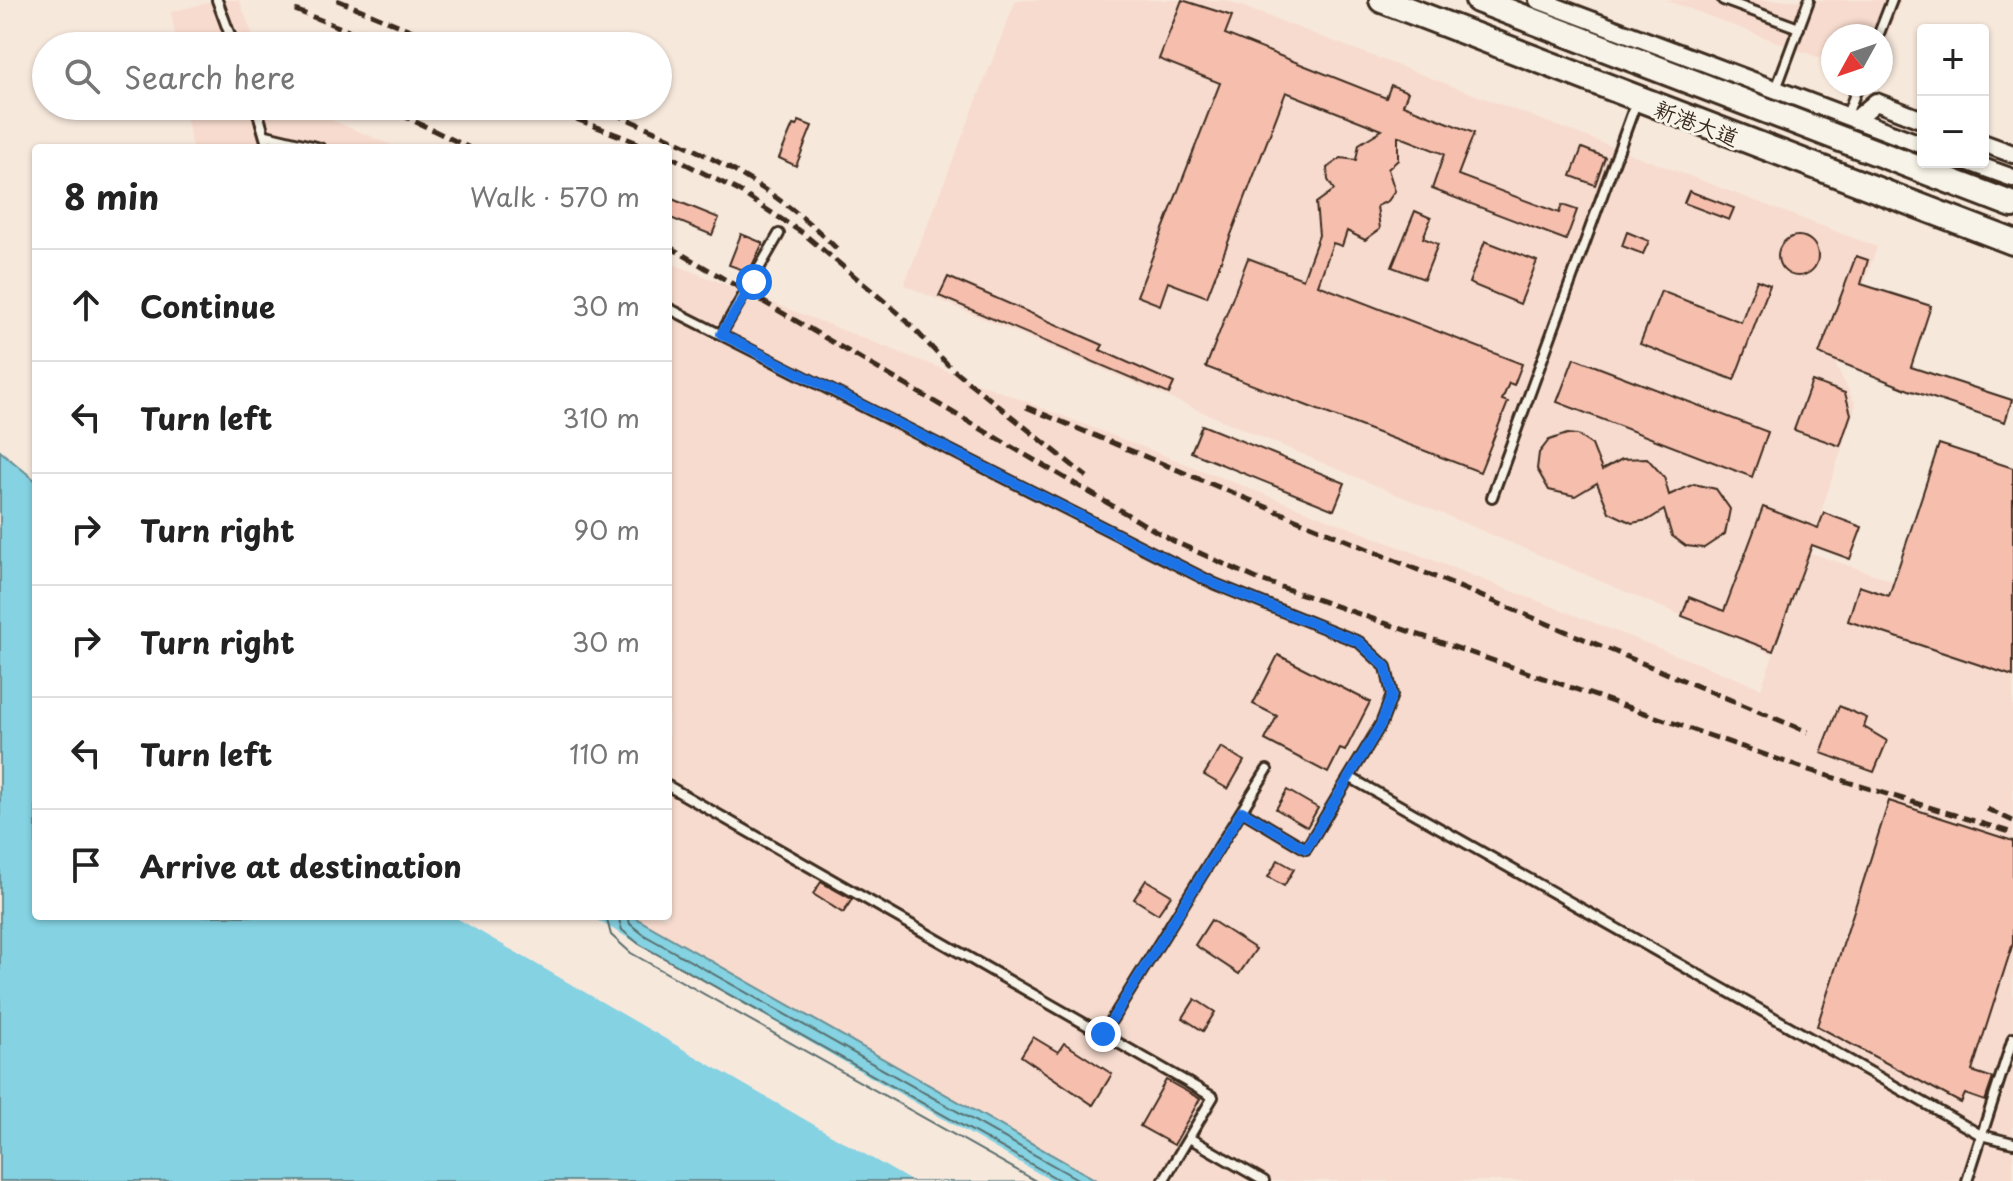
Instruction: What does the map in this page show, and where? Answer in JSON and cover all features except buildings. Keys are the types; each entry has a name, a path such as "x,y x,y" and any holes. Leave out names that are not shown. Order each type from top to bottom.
{"main road":[{"name":"新港大道","path":"1382,0 2013,242"},
{"name":"新港大道","path":"1478,0 2013,205"}],"street":[{"path":"1538,0 1917,143"},
{"path":"1850,119 1876,102 1917,118"},
{"path":"1989,145 2013,154"},
{"path":"1986,168 2013,178"}],"lane":[{"path":"217,0 229,32"},
{"path":"1723,0 1799,28"},
{"path":"1775,91 1809,0"},
{"path":"1883,24 1892,0"},
{"path":"1850,119 1856,96"},
{"path":"1492,497 1638,99"},
{"path":"261,120 267,144"},
{"path":"266,135 303,144"},
{"path":"721,334 779,234"},
{"path":"672,310 1215,584 1359,642 1386,667 1392,695 1381,724 1351,778 1306,849 1242,811"},
{"path":"1103,1034 1267,770"},
{"path":"1351,778 1981,1135 2013,1143"},
{"path":"672,788 1213,1097 1191,1139 1163,1181"},
{"path":"1967,1181 2013,1038"},
{"path":"1191,1139 1264,1181"}],"shaded area":[{"path":"219,0 239,0 252,32 175,32 171,12"},
{"path":"1016,0 1225,0 1877,247 1836,366 1856,405 1821,512 1863,528 1850,561 1812,546 1772,654 904,285"},
{"path":"1666,0 1901,0 1892,24 1821,24 1821,58"},
{"path":"187,120 331,120 388,144 191,144"},
{"path":"672,264 1761,688 1811,553 2013,621 2013,1181 894,1181 446,920 672,920"}],"water":[{"path":"0,451 32,478 32,920 639,920 1098,1181 0,1181"}],"pier":[{"path":"460,920 597,920 1052,1181 911,1181"}],"railway":[{"path":"337,0 415,32"},
{"path":"295,10 352,32"},
{"path":"412,120 462,144"},
{"path":"579,120 641,144"},
{"path":"629,120 694,149 755,183 784,203 838,250"},
{"path":"672,157 737,190 804,234 902,316 950,367 1087,477"},
{"path":"672,248 1171,540 1255,578 1809,770 2013,833"},
{"path":"1026,407 1808,732"},
{"path":"1987,809 2013,821"}],"route":[{"path":"754,282 721,334 1215,584 1359,642 1386,667 1392,695 1381,724 1306,849 1242,811 1103,1034"}]}
